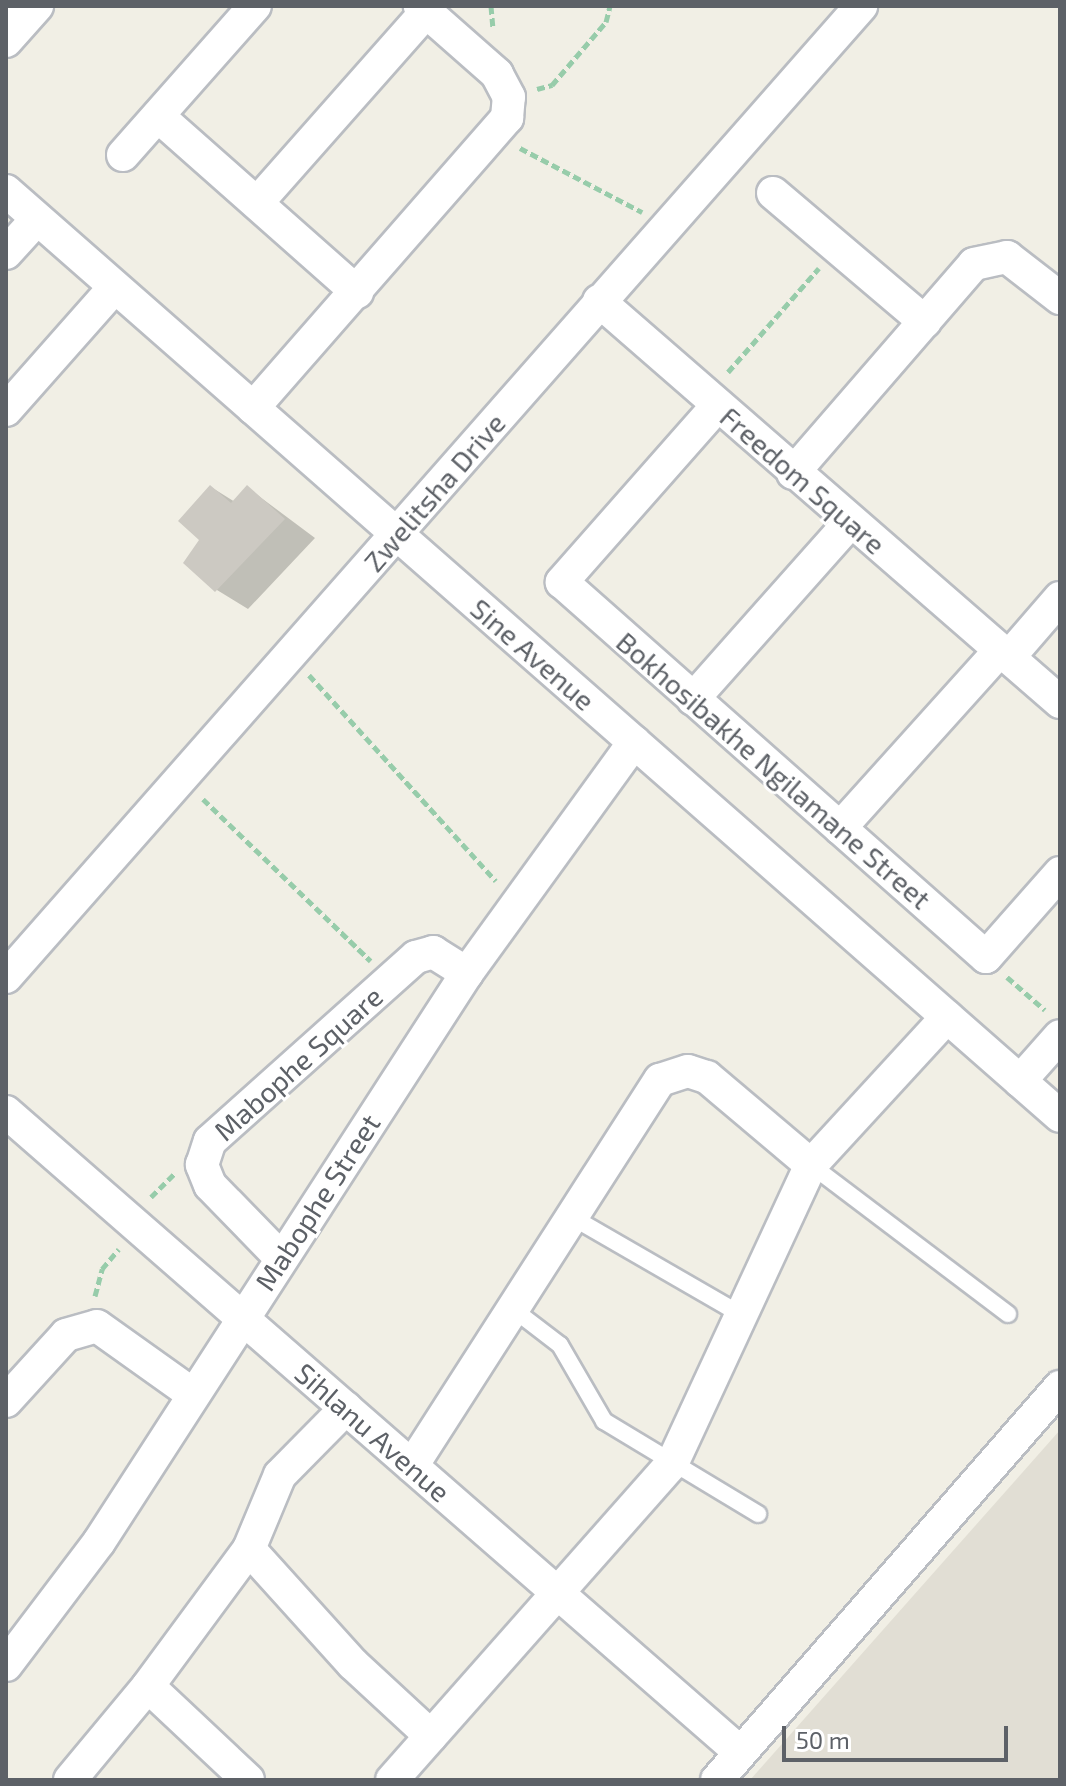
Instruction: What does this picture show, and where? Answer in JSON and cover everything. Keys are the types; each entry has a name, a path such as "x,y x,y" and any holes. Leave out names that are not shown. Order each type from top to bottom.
{"street":[{"path":"123,155 255,6"},
{"name":"Zwelitsha Drive","path":"6,977 398,535 663,226 861,6"},
{"path":"253,408 495,136 509,97 497,74 423,9 257,203"},
{"path":"158,116 357,292"},
{"name":"Sine Avenue","path":"6,191 1060,1116"},
{"path":"773,193 925,322"},
{"path":"6,253 37,219"},
{"path":"793,473 985,257 1007,257 1060,298"},
{"path":"6,410 115,287"},
{"name":"Freedom Square","path":"599,301 711,402 1060,702"},
{"name":"Bokhosibakhe Ngilamane Street","path":"711,402 562,582 986,957"},
{"path":"693,699 850,522"},
{"path":"840,828 1060,598"},
{"name":"Mabophe Street","path":"6,1665 99,1542 191,1393 467,973 634,742"},
{"path":"986,957 1060,873"},
{"name":"Mabophe Square","path":"280,1257 223,1203 204,1173 203,1156 258,1091 391,979 433,952 467,973"},
{"path":"392,1780 672,1464 811,1165 947,1017"},
{"path":"1020,1081 1055,1025"},
{"path":"412,1466 654,1088 678,1072 707,1077 811,1165"},
{"name":"Sihlanu Avenue","path":"6,1112 740,1752"},
{"path":"6,1401 58,1341 87,1327 108,1329 191,1393"},
{"path":"717,1780 1060,1387"},
{"path":"70,1780 148,1686 249,1549 280,1475 346,1408"},
{"path":"249,1549 343,1654 431,1736"},
{"path":"148,1686 248,1780"}],"lane":[{"path":"811,1165 1008,1314"},
{"path":"572,1217 742,1315"},
{"path":"513,1309 560,1345 604,1421 758,1514"}],"path":[{"path":"509,97 552,85 606,22 610,6"},
{"path":"495,136 607,189 663,226"},
{"path":"711,402 837,247"},
{"path":"290,655 515,903"},
{"path":"181,780 391,979"},
{"path":"986,957 1055,1025"},
{"path":"87,1327 102,1269 134,1223 203,1156"}],"shaded area":[{"path":"1060,1430 1060,1780 750,1780"}],"building":[{"path":"210,485 231,503 247,485 285,519 215,592 183,563 199,540 178,521"}]}
